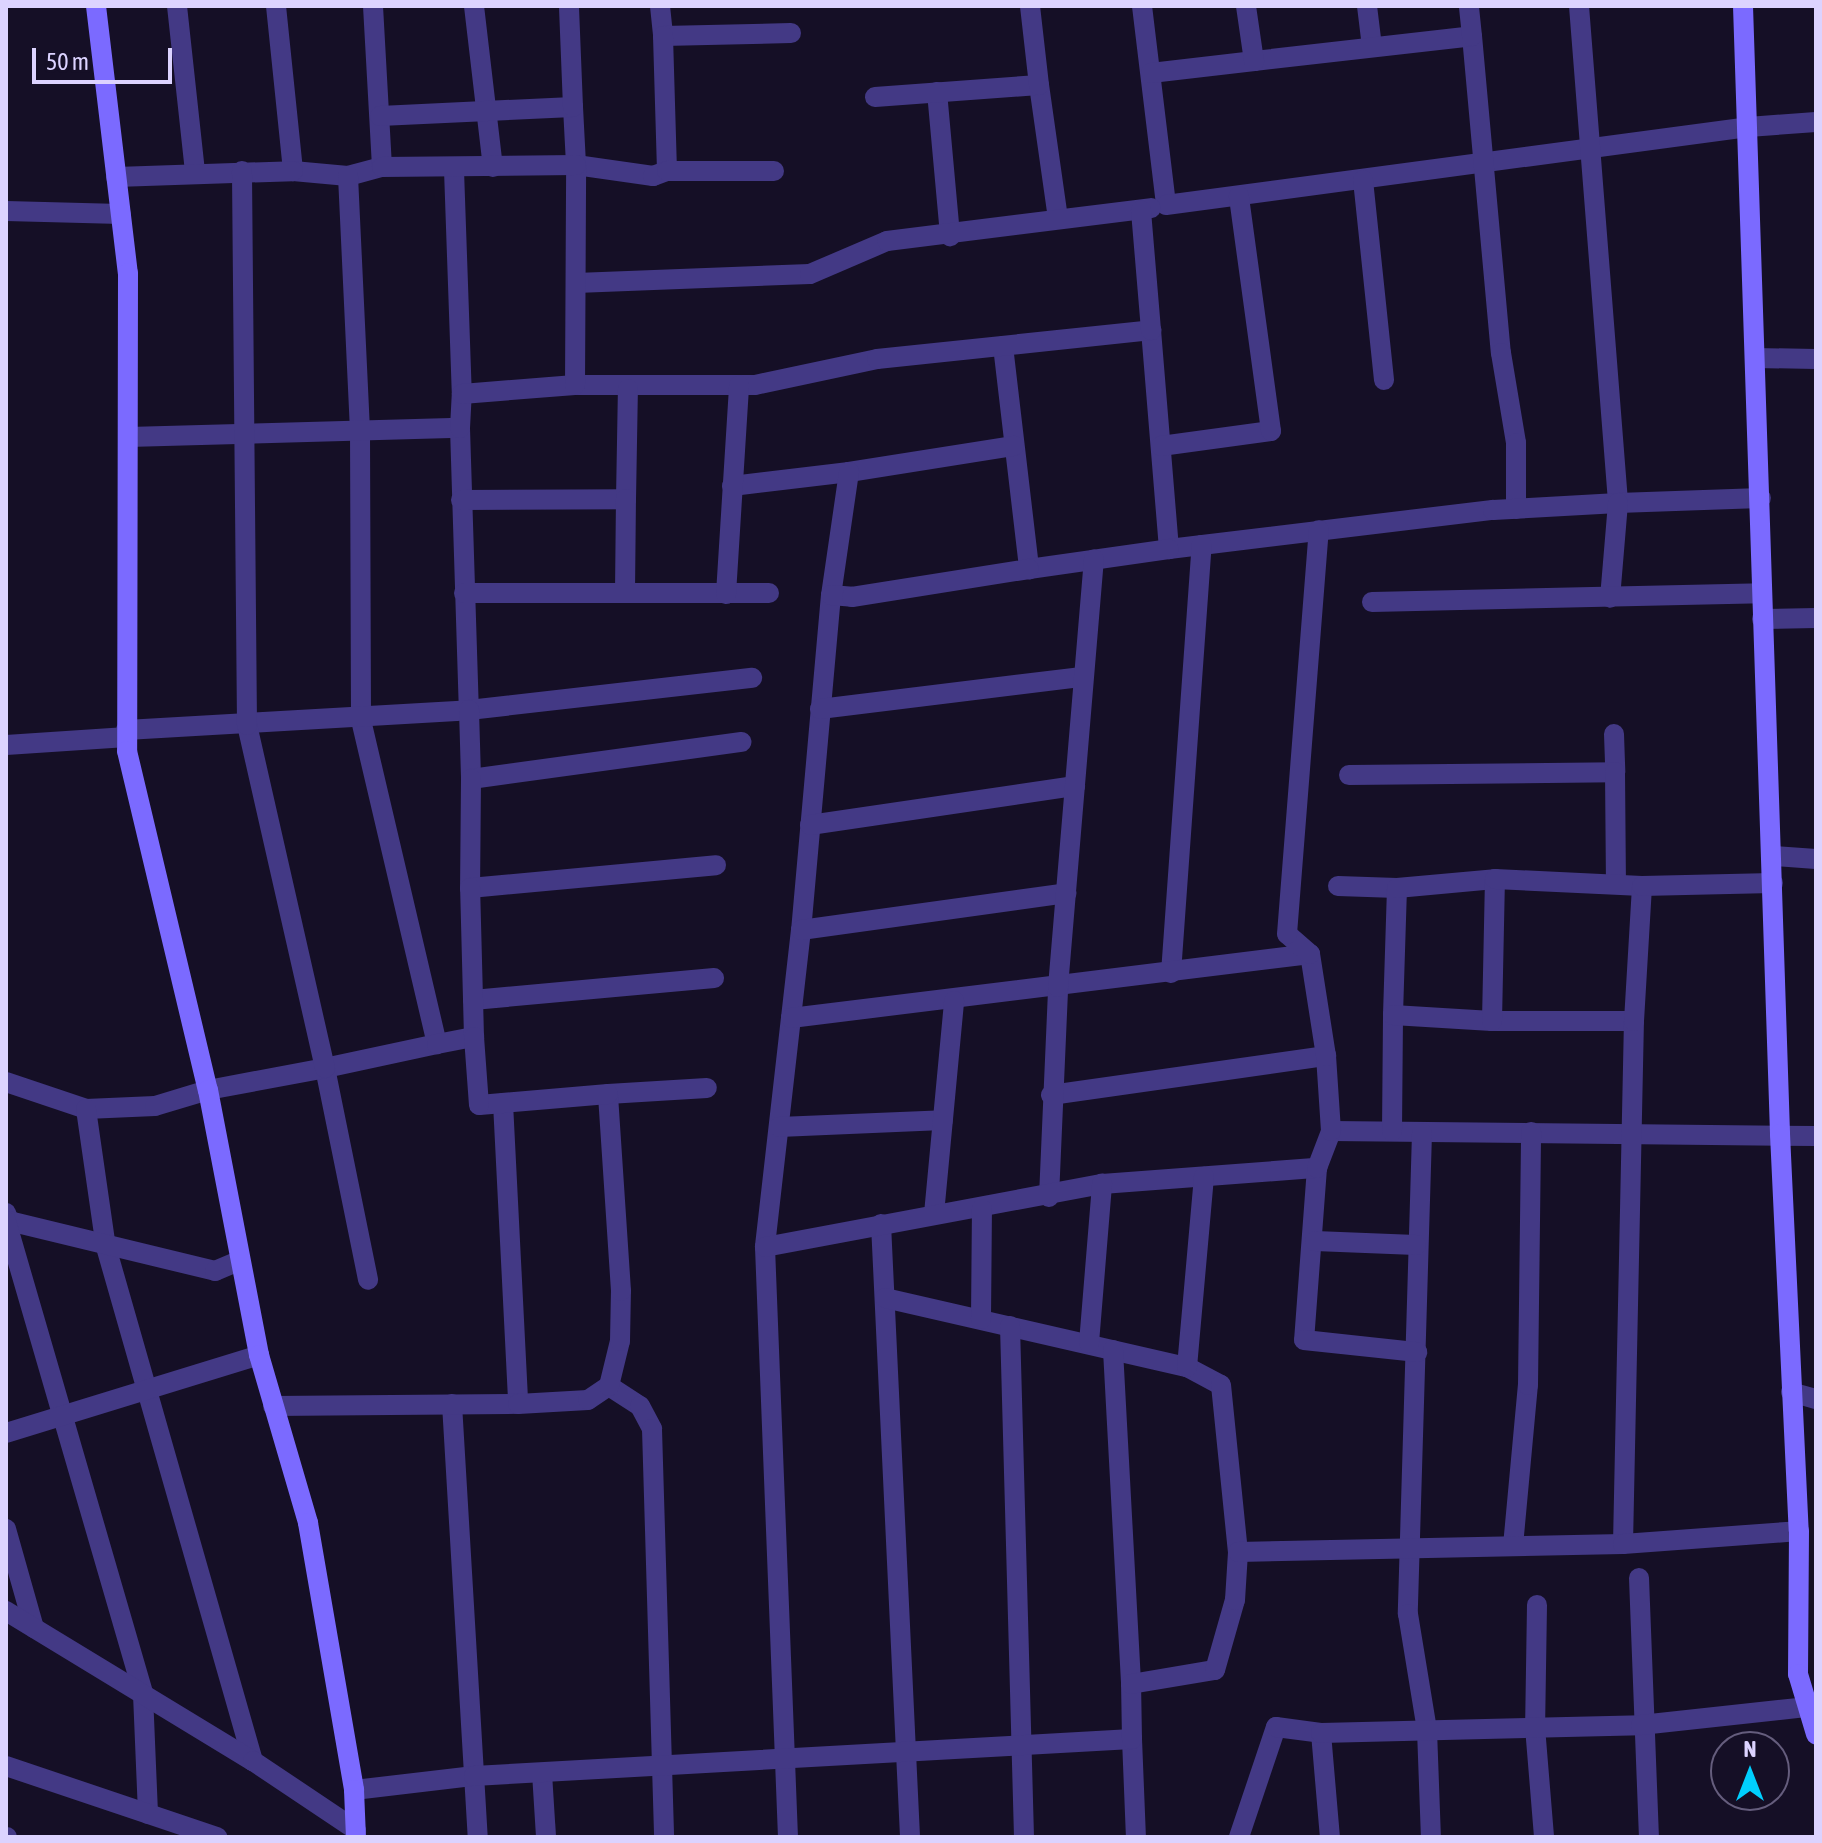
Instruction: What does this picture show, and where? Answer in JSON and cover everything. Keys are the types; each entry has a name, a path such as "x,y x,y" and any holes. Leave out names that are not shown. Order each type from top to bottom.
{"street":[{"path":"96,6 128,273 126,734 208,1090 238,1261 259,1355 308,1523 354,1790 356,1833"},
{"path":"177,6 195,173"},
{"path":"276,6 293,171"},
{"path":"373,6 382,167"},
{"path":"474,6 493,167"},
{"path":"569,6 576,165 575,385"},
{"path":"660,6 667,171"},
{"path":"1030,6 1058,218"},
{"path":"1142,6 1166,205"},
{"path":"1246,6 1254,61"},
{"path":"1367,6 1372,45"},
{"path":"1469,6 1501,353 1516,443 1516,509"},
{"path":"1579,6 1618,503 1610,598"},
{"path":"1743,6 1780,1134 1799,1531 1798,1674 1816,1734"},
{"path":"663,36 791,33"},
{"path":"1151,73 1372,45 1472,36"},
{"path":"875,97 1039,85"},
{"path":"937,92 950,236"},
{"path":"380,116 573,107"},
{"path":"576,283 810,274 887,241 950,236 1058,218 1483,165 1748,127 1816,122"},
{"path":"116,177 242,171 293,171 348,176 382,167 454,170 576,165 653,176 667,171 774,171"},
{"path":"454,170 471,779 470,888 479,1105 707,1088"},
{"path":"242,171 247,725 325,1068 368,1280"},
{"path":"348,176 360,431 361,720 437,1044"},
{"path":"1363,180 1384,380"},
{"path":"1161,446 1271,431 1239,196"},
{"path":"1141,210 1169,549"},
{"path":"6,211 121,214"},
{"path":"462,394 575,385 628,389 739,385 877,359 1151,330"},
{"path":"1003,346 1029,569"},
{"path":"1755,358 1816,359"},
{"path":"726,594 739,385"},
{"path":"625,592 628,389"},
{"path":"128,437 460,428"},
{"path":"732,486 849,472 1014,446"},
{"path":"788,1837 765,1247 801,930 831,595 849,472"},
{"path":"831,595 852,597 1169,549 1516,509 1761,498"},
{"path":"461,500 626,499"},
{"path":"1319,530 1287,934 1310,954 1326,1056 1331,1131 1317,1168 1315,1241 1301,1329 1304,1340 1417,1352"},
{"path":"1171,973 1202,545"},
{"path":"1049,1197 1058,987 1094,560"},
{"path":"464,593 769,593"},
{"path":"1372,602 1762,593"},
{"path":"1762,619 1816,618"},
{"path":"820,709 1082,677"},
{"path":"6,745 247,725 361,720 752,678"},
{"path":"1614,734 1616,884"},
{"path":"471,779 741,742"},
{"path":"1349,775 1615,772"},
{"path":"810,825 1075,786"},
{"path":"1773,856 1816,859"},
{"path":"470,888 716,865"},
{"path":"1338,886 1397,888 1495,879 1642,886 1773,883"},
{"path":"1492,1021 1495,879"},
{"path":"1623,1544 1634,1021 1642,886"},
{"path":"1392,1131 1397,888"},
{"path":"801,930 1066,893"},
{"path":"791,1018 954,1001 1310,954"},
{"path":"473,1000 714,978"},
{"path":"934,1214 954,1001"},
{"path":"1393,1015 1492,1021 1634,1021"},
{"path":"6,1082 86,1109 155,1106 208,1090 474,1037"},
{"path":"1051,1095 1326,1056"},
{"path":"273,1406 518,1404 588,1400 609,1386 620,1341 621,1291 608,1094"},
{"path":"503,1103 518,1404"},
{"path":"86,1109 106,1247 143,1391 253,1761"},
{"path":"779,1127 943,1120"},
{"path":"1331,1131 1816,1136"},
{"path":"1513,1546 1528,1385 1531,1132"},
{"path":"1422,1133 1416,1245 1417,1352 1408,1614 1427,1730 1431,1837"},
{"path":"765,1247 934,1214 1049,1197 1102,1184 1317,1168"},
{"path":"1187,1367 1204,1177"},
{"path":"1089,1343 1102,1184"},
{"path":"981,1319 982,1209"},
{"path":"7,1218 106,1247 215,1271 238,1261"},
{"path":"7,1218 143,1694 148,1814"},
{"path":"881,1224 910,1837"},
{"path":"1315,1241 1416,1245"},
{"path":"885,1298 1187,1367 1221,1385 1238,1552 1235,1600 1215,1670 1131,1684"},
{"path":"1010,1326 1019,1746 1024,1837"},
{"path":"1113,1350 1136,1837"},
{"path":"6,1433 259,1355"},
{"path":"609,1386 640,1406 652,1429 659,1766 664,1837"},
{"path":"1791,1392 1816,1399"},
{"path":"452,1404 478,1837"},
{"path":"6,1529 34,1628"},
{"path":"1238,1552 1412,1545 1623,1544 1799,1531"},
{"path":"1639,1578 1641,1725 1649,1837"},
{"path":"1537,1605 1535,1727 1544,1837"},
{"path":"6,1611 253,1761 356,1833"},
{"path":"1239,1837 1276,1727 1321,1733 1641,1725 1808,1707"},
{"path":"1321,1733 1330,1837"},
{"path":"354,1790 474,1776 906,1755 1132,1739"},
{"path":"6,1766 217,1837"},
{"path":"542,1773 546,1837"}]}
